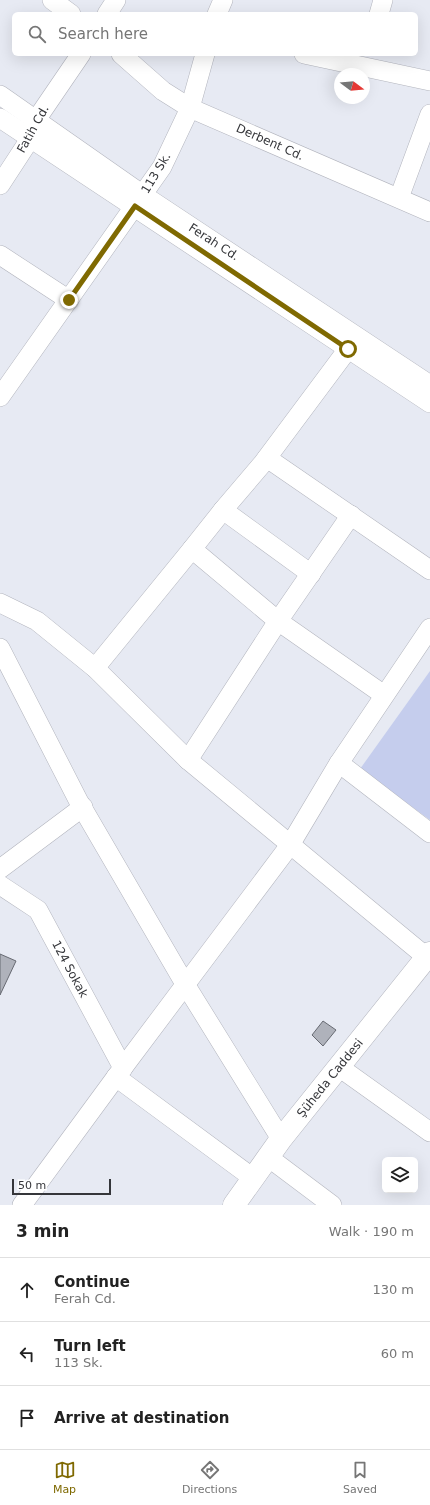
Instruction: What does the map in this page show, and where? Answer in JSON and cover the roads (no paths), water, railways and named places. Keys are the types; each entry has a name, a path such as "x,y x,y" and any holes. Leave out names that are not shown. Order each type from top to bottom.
{"main road":[{"name":"Şüheda Caddesi","path":"234,1205 281,1140 429,957"}],"street":[{"path":"108,12 116,0"},
{"path":"218,12 222,0"},
{"path":"380,12 383,0"},
{"path":"54,1 68,12"},
{"name":"Fatih Cd.","path":"0,184 30,139 36,120 80,56"},
{"name":"Derbent Cd.","path":"123,56 163,91 190,108 430,212"},
{"name":"113 Sk.","path":"1,394 162,167 190,108 205,56"},
{"path":"325,56 367,60 430,81"},
{"name":"Ferah Cd.","path":"0,95 36,120 139,201 348,349 430,397"},
{"path":"399,198 430,114"},
{"name":"Ferah Cd.","path":"0,118 30,139 139,201 430,397"},
{"path":"0,255 69,300"},
{"path":"95,668 222,510 267,458 348,349"},
{"path":"267,458 430,570"},
{"path":"222,510 310,574"},
{"path":"188,760 278,621 351,516"},
{"path":"192,549 278,621 384,695"},
{"path":"0,603 37,621 95,668 188,760 290,845 429,957"},
{"path":"22,1205 185,984 290,845 339,763 430,628"},
{"path":"0,648 82,807 185,984 281,1140"},
{"path":"339,763 430,833"},
{"path":"0,869 82,807"},
{"name":"124 Sokak","path":"0,885 38,910 120,1072"},
{"path":"339,1067 430,1132"},
{"path":"120,1072 253,1178"},
{"path":"268,1157 332,1205"}]}
